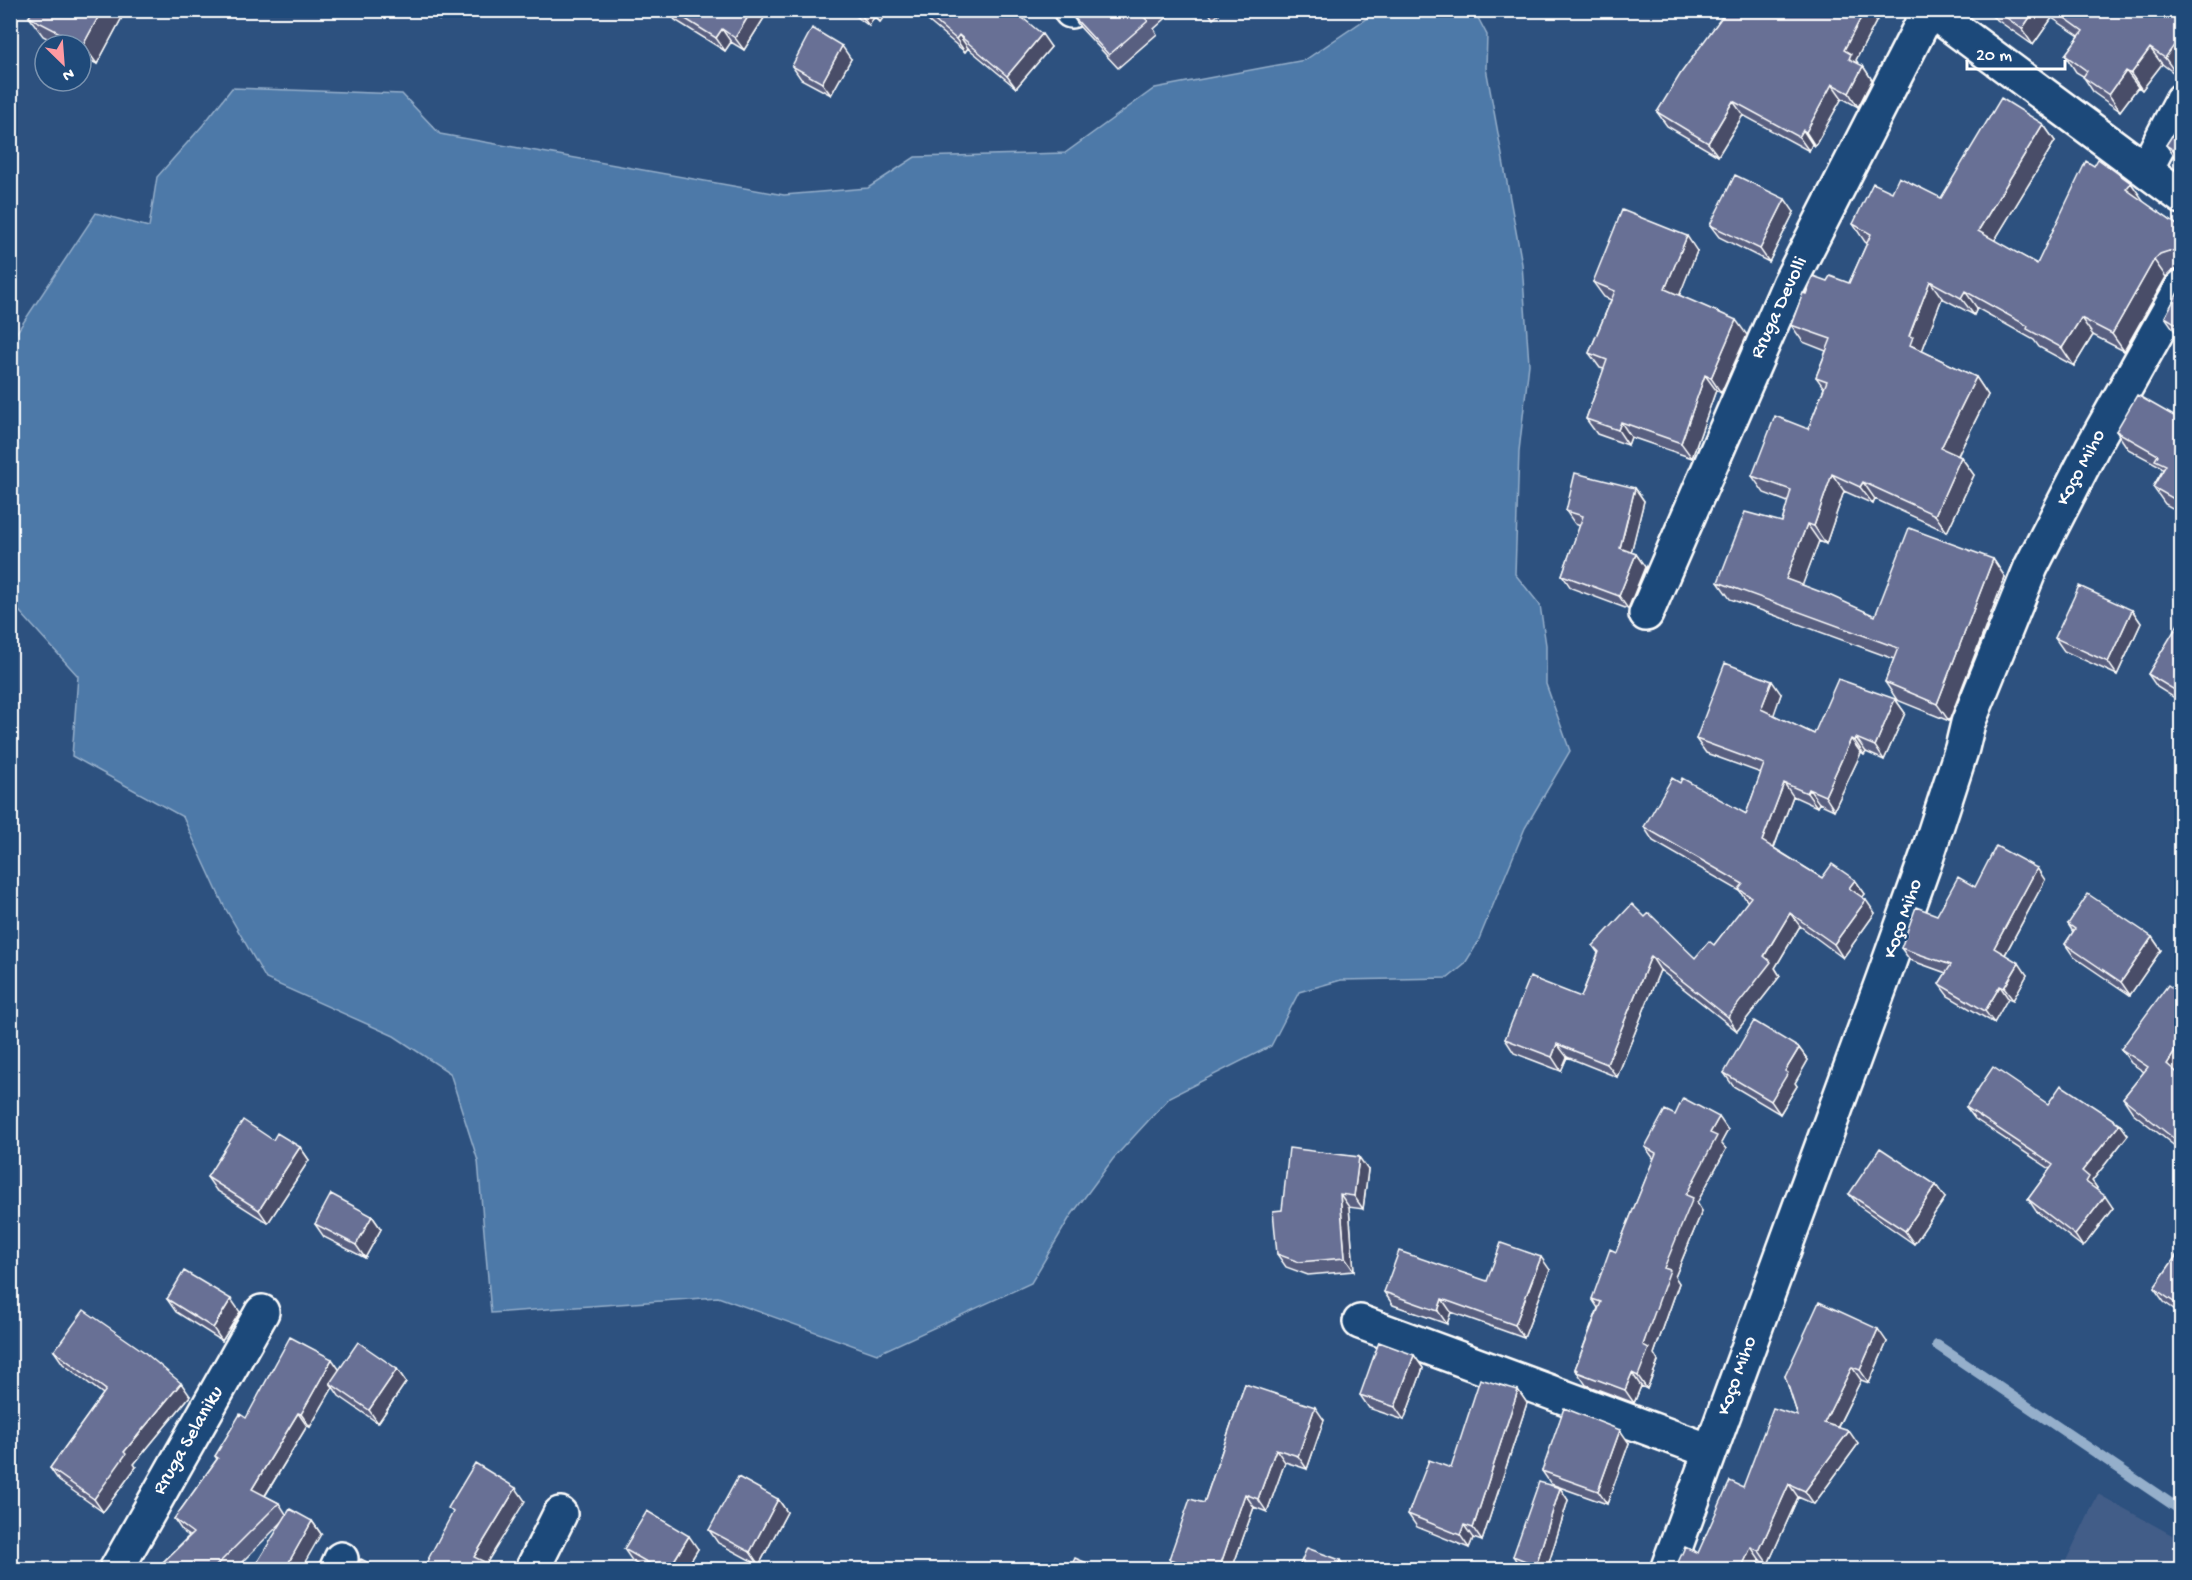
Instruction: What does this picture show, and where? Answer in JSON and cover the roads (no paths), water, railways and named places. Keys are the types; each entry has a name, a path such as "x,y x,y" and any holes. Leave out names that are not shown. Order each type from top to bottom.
{"street":[{"path":"1930,10 2181,196"},
{"name":"Rruga Devolli","path":"1646,614 1789,284 1930,10"},
{"path":"2146,169 2181,100"},
{"name":"Koço Miho","path":"1667,1569 1887,968 1959,759 1968,723 2031,567 2092,446 2181,287"},
{"name":"Rruga Selaniku","path":"116,1569 262,1312"},
{"path":"1360,1322 1710,1451"},
{"path":"532,1569 560,1514"}],"waterway":[{"path":"1937,1345 2182,1511"}]}
